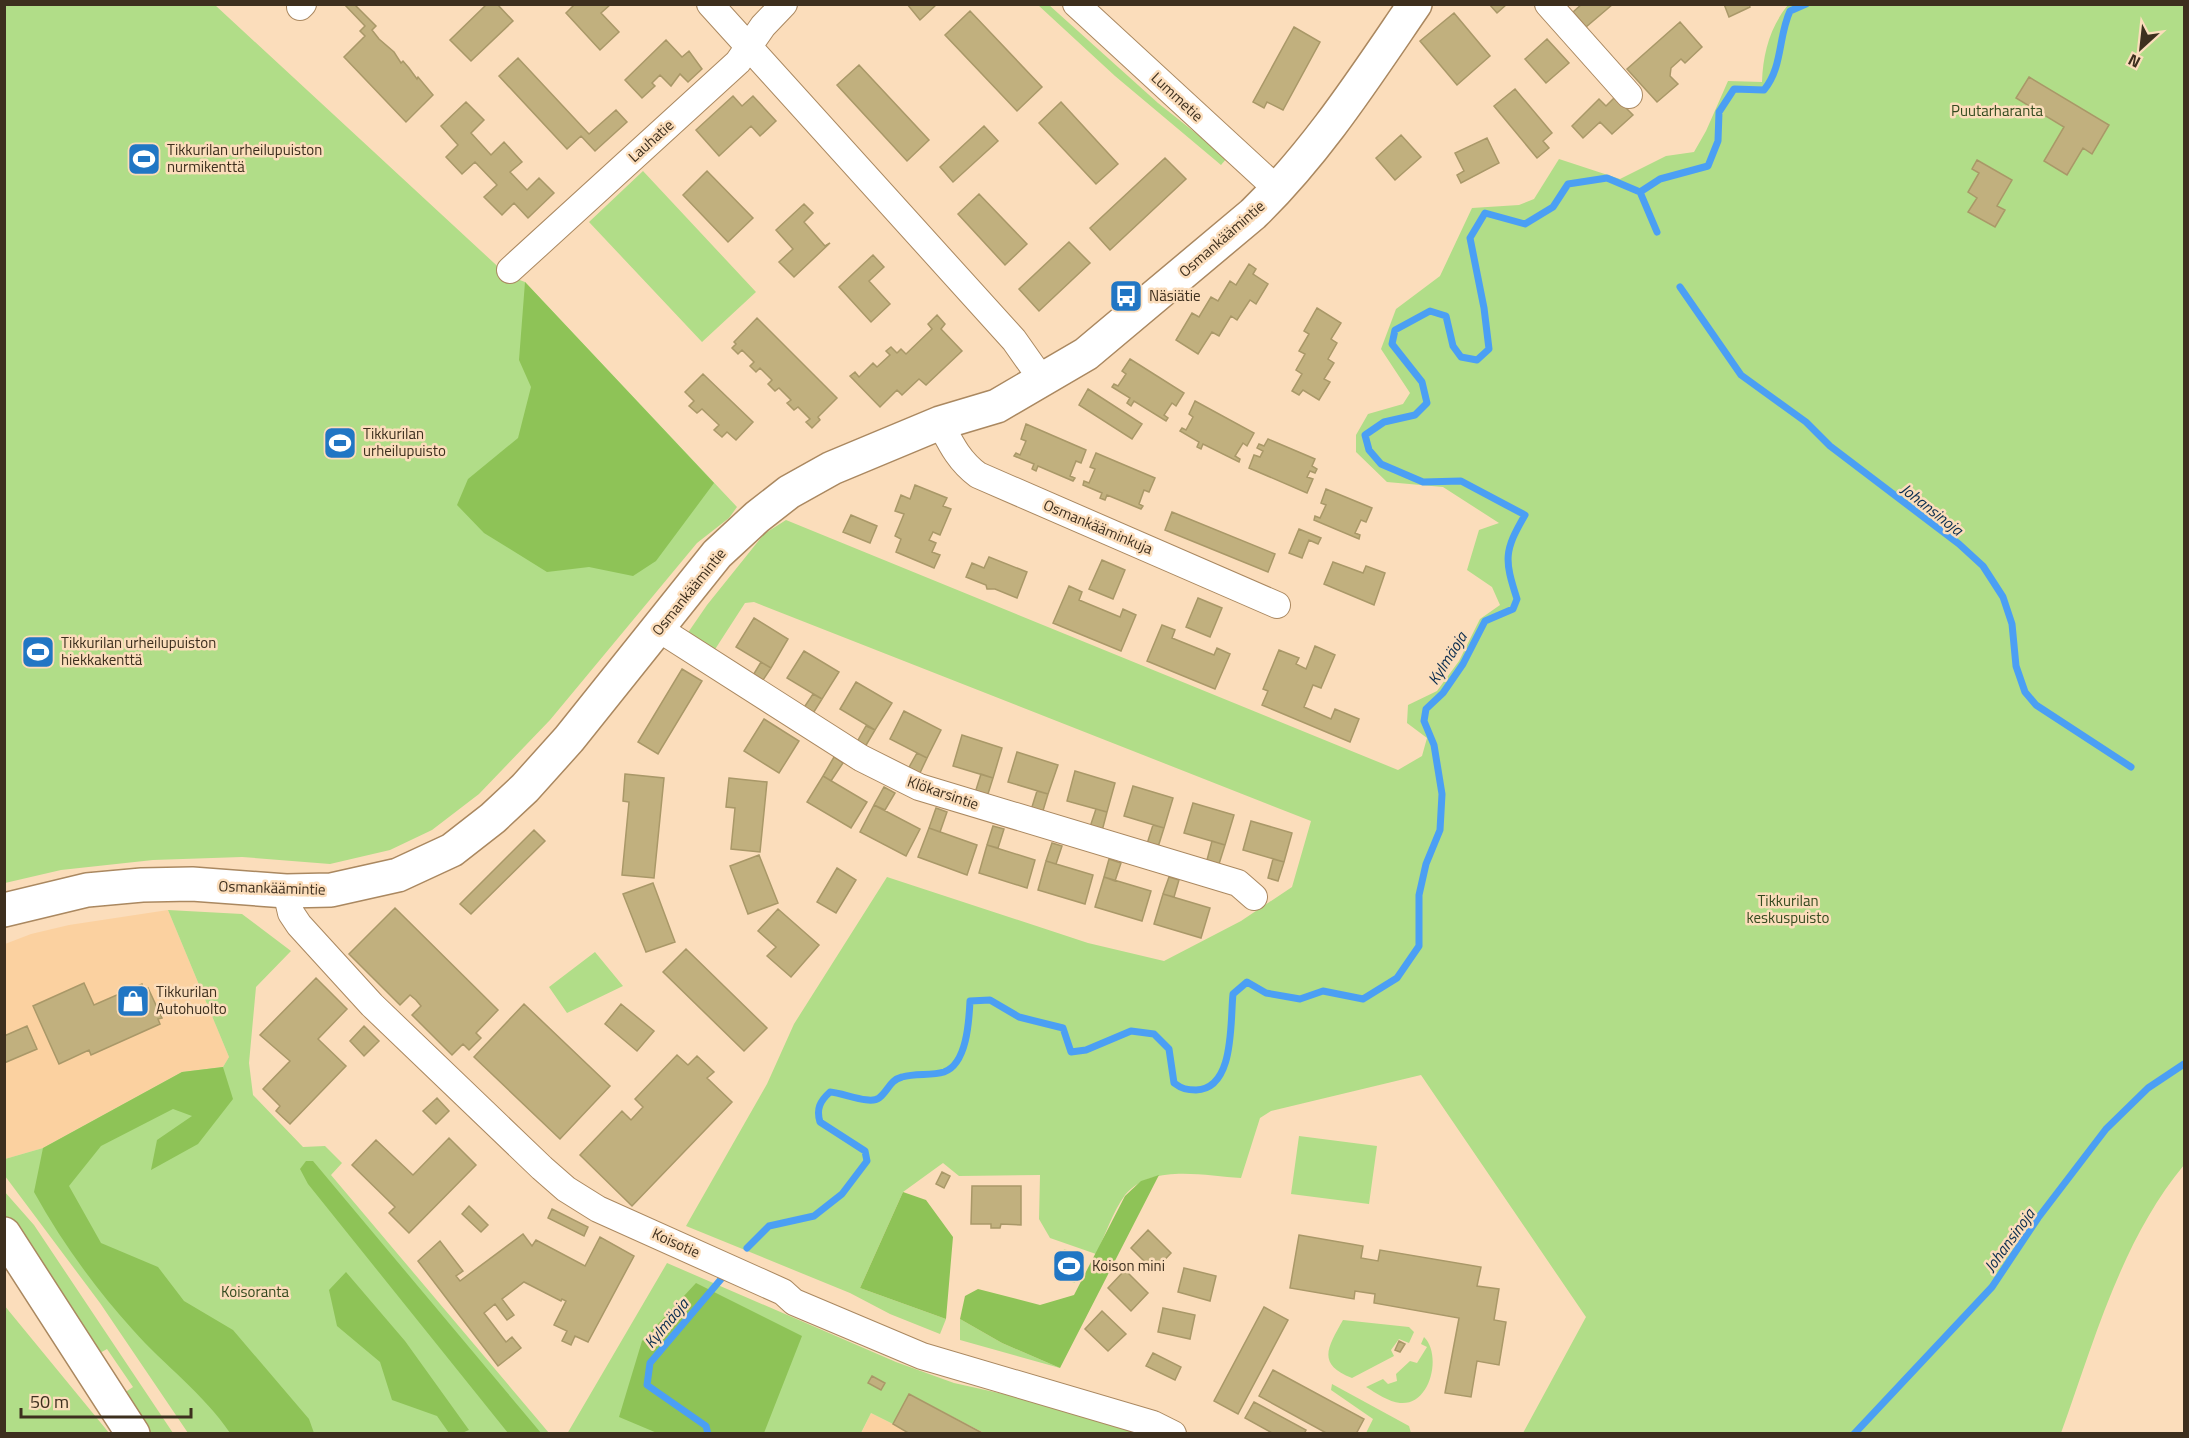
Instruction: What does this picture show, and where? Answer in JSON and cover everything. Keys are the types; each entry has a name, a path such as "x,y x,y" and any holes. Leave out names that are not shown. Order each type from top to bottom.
{"street":[{"path":"710,4 1014,340 1043,381"},
{"name":"Lauhatie","path":"510,270 738,62 748,44 784,4"},
{"name":"Lummetie","path":"1076,4 1278,190"},
{"name":"Osmankäämintie","path":"4,910 87,890 142,885 192,884 286,891 331,890 367,884 398,875 452,850 493,818 525,788 569,739 717,554 757,517 789,492 832,468 940,423 997,406 1043,381 1086,354 1253,214 1278,190 1328,128 1415,4"},
{"path":"1548,4 1629,95"},
{"name":"Osmankääminkuja","path":"940,423 957,455 978,475 1277,605"},
{"name":"Klökarsintie","path":"659,629 861,758 918,787 1238,883 1254,897"},
{"name":"Koisotie","path":"286,891 291,913 299,925 372,1005 542,1168 566,1189 598,1209 783,1292 794,1302 900,1348 1153,1424 1173,1434"},
{"path":"4,1234 133,1434"},
{"path":"4,1272 115,1405"}],"shaded area":[{"path":"168,910 229,1057 223,1067 182,1072 43,1148 5,1159 5,944 31,934 69,925"},
{"path":"909,1394 984,1433 861,1434 871,1413 893,1424"}],"green space":[{"name":"Tikkurilan urheilupuisto","path":"5,5 215,5 507,275 525,282 737,507 729,518 697,543 550,720 479,794 432,830 390,850 330,864 242,857 153,860 61,870 5,883"},
{"path":"1038,5 1049,5 1158,103 1227,158 1221,165 1115,76"},
{"name":"Tikkurilan keskuspuisto","path":"1788,5 2184,5 2184,1165 2162,1195 2126,1259 2111,1293 2061,1433 1523,1433 1586,1317 1421,1075 1271,1111 1260,1118 1241,1178 1195,1174 1164,1175 1136,1185 1121,1201 1096,1254 1050,1238 1039,1219 1040,1175 959,1176 943,1163 903,1192 860,1288 946,1319 940,1334 890,1314 850,1293 686,1226 767,1084 794,1024 887,877 1088,943 1164,961 1241,921 1292,887 1311,821 754,602 745,603 712,654 685,637 707,605 764,534 786,520 1398,770 1422,756 1427,738 1407,723 1408,705 1437,691 1459,661 1480,619 1500,605 1492,587 1467,570 1479,530 1499,523 1443,487 1387,482 1356,452 1356,435 1368,414 1403,404 1410,393 1381,349 1396,309 1440,276 1472,208 1519,205 1534,199 1559,159 1620,179 1666,156 1694,152 1728,81 1762,82 1764,61 1772,31"},
{"path":"643,171 756,292 702,342 589,222"},
{"path":"525,282 714,483 656,561 633,576 589,567 547,572 484,533 457,505 468,479 518,438 531,387 519,360"},
{"name":"Koisoranta","path":"168,910 242,914 291,951 256,987 249,1063 253,1095 303,1147 325,1146 342,1163 331,1175 549,1433 188,1433 100,1303 5,1176 5,1159 43,1148 182,1072 223,1067 229,1057"},
{"path":"595,952 623,986 567,1013 549,987"},
{"path":"223,1067 233,1099 198,1144 151,1170 157,1140 192,1116 173,1109 101,1146 69,1186 101,1243 158,1267 184,1301 233,1330 309,1419 314,1433 230,1433 196,1392 145,1343 105,1298 79,1264 34,1192 43,1148 182,1072"},
{"path":"1299,1136 1377,1146 1369,1204 1291,1194"},
{"path":"306,1161 313,1161 541,1433 508,1433 308,1184 300,1169"},
{"path":"1159,1175 1060,1368 1002,1343 960,1319 965,1296 978,1289 1040,1305 1074,1295 1125,1196 1141,1181"},
{"path":"4,1191 34,1225 173,1433 150,1433 124,1393 133,1387 107,1349 98,1354 5,1218"},
{"path":"903,1192 926,1200 953,1237 946,1319 860,1288"},
{"name":"Koison mini","path":"1064,1249 1083,1255 1075,1283 1055,1277"},
{"path":"667,1263 896,1362 954,1383 1035,1401 1142,1433 984,1433 909,1394 893,1424 871,1413 861,1433 567,1434"},
{"path":"346,1272 405,1341 469,1430 462,1433 449,1433 437,1416 392,1400 380,1362 337,1326 329,1290"},
{"path":"696,1283 802,1336 764,1433 657,1433 619,1417 642,1341"},
{"path":"4,1305 105,1428 109,1433 5,1433"},
{"path":"960,1319 1002,1343 1060,1368 960,1340"},
{"path":"1343,1320 1409,1327 1414,1332 1409,1343 1399,1339 1391,1350 1394,1356 1352,1378 1341,1373 1329,1361 1328,1354 1333,1338"},
{"path":"1424,1337 1432,1355 1432,1366 1426,1388 1419,1396 1411,1402 1400,1403 1383,1397 1366,1387 1383,1379 1388,1384 1397,1381 1396,1374 1410,1361 1417,1363 1427,1347 1421,1344"},
{"path":"1332,1384 1409,1426 1411,1433 1366,1433 1373,1419 1331,1390"}],"building":[{"path":"344,4 354,4 376,26 372,30 379,39 394,52 401,63 403,61 433,95 406,122 344,57 365,36 360,31 365,26"},
{"path":"487,4 497,4 513,21 471,61 450,40"},
{"path":"575,4 611,4 601,13 619,32 600,50 566,13"},
{"path":"907,4 937,4 920,20"},
{"path":"1489,4 1507,4 1497,13"},
{"path":"1582,4 1613,4 1586,27 1573,12"},
{"path":"1724,4 1749,4 1750,7 1729,17"},
{"path":"970,11 1042,87 1017,111 945,35"},
{"path":"1454,13 1490,56 1457,85 1420,41"},
{"path":"1680,22 1702,47 1685,63 1681,59 1671,68 1670,76 1678,84 1657,102 1627,69"},
{"path":"1294,27 1320,42 1283,110 1267,102 1264,108 1253,102"},
{"path":"1547,39 1569,63 1546,83 1525,59"},
{"path":"666,40 682,57 689,51 702,69 688,82 680,74 671,86 660,75 652,83 655,86 642,98 625,80"},
{"path":"518,58 589,134 616,110 627,122 595,151 581,136 567,149 499,76"},
{"path":"859,65 929,140 907,161 837,85"},
{"path":"2029,77 2109,125 2092,154 2083,148 2067,175 2044,161 2064,127 2016,98"},
{"path":"1515,89 1552,133 1543,141 1549,148 1537,158 1494,106"},
{"path":"733,96 742,106 753,96 776,121 760,136 751,126 719,156 696,130"},
{"path":"1615,97 1633,115 1612,134 1600,122 1583,138 1572,126 1599,99 1606,106"},
{"path":"466,102 484,120 471,133 491,155 504,142 522,162 510,172 527,190 539,178 554,193 528,218 514,203 502,215 484,197 497,185 475,162 462,174 446,157 458,145 441,126"},
{"path":"1061,102 1118,164 1096,184 1039,123"},
{"path":"984,126 998,141 953,182 940,167"},
{"path":"1401,135 1421,157 1395,180 1376,158"},
{"path":"1487,138 1499,163 1461,183 1457,175 1464,171 1455,153"},
{"path":"1165,158 1186,179 1110,250 1090,228"},
{"path":"1977,160 2012,180 1997,206 2005,210 1995,227 1968,212 1977,198 1968,192 1979,173 1972,169"},
{"path":"707,171 753,218 728,242 683,195"},
{"path":"979,194 1027,244 1005,265 958,214"},
{"path":"804,204 813,213 804,222 825,246 830,243 794,277 779,262 793,249 776,230"},
{"path":"1069,242 1090,263 1039,311 1019,289"},
{"path":"873,255 884,267 869,281 890,304 871,322 839,287"},
{"path":"1249,264 1256,269 1253,274 1268,284 1256,304 1250,300 1237,320 1231,316 1219,336 1212,332 1198,354 1176,340 1192,313 1199,317 1211,297 1218,301 1230,281 1236,285"},
{"path":"1317,308 1341,323 1331,339 1337,343 1328,359 1334,363 1324,379 1330,382 1319,400 1303,390 1299,395 1292,391 1302,374 1296,370 1305,354 1299,351 1309,334 1304,331"},
{"path":"937,315 945,324 941,329 962,351 926,385 919,379 902,395 897,390 880,407 850,376 855,372 859,377 873,363 877,367 890,355 886,351 891,347 897,353 901,349 906,354 932,329 928,324"},
{"path":"757,318 837,398 818,417 820,420 812,428 806,422 810,419 798,407 794,410 787,403 791,400 779,388 775,391 768,384 772,380 760,368 756,372 750,366 754,362 742,350 738,354 732,348 736,344 734,342"},
{"path":"1130,359 1184,393 1176,406 1172,403 1164,415 1168,418 1166,421 1134,401 1131,406 1127,403 1130,398 1112,387 1114,384 1118,386 1126,374 1122,371"},
{"path":"703,374 753,422 736,440 727,432 722,437 714,430 719,425 702,409 697,413 689,406 694,401 685,392"},
{"path":"1088,389 1142,424 1132,439 1079,405"},
{"path":"1195,401 1254,433 1247,446 1243,443 1235,456 1240,459 1239,462 1203,444 1201,449 1197,447 1199,442 1180,431 1182,428 1186,430 1193,417 1189,414"},
{"path":"1026,424 1086,450 1081,463 1076,461 1070,476 1075,478 1073,481 1038,466 1036,471 1032,469 1034,464 1014,456 1016,453 1020,455 1026,441 1021,439"},
{"path":"1268,439 1315,459 1312,466 1317,469 1315,473 1310,471 1307,477 1313,479 1307,493 1249,468 1254,455 1260,457 1263,451 1257,448 1259,444 1264,446"},
{"path":"1096,453 1155,478 1149,492 1144,490 1139,504 1143,506 1141,509 1107,495 1105,500 1100,498 1102,493 1083,485 1084,481 1089,483 1095,469 1090,467"},
{"path":"915,485 947,498 943,506 951,509 940,535 933,532 929,540 936,543 932,552 940,555 934,568 896,552 901,539 895,536 904,514 895,511 901,495 910,499"},
{"path":"1326,489 1372,508 1366,522 1361,520 1355,533 1360,535 1359,539 1314,520 1315,516 1320,518 1326,505 1321,503"},
{"path":"1172,512 1275,554 1268,572 1165,530"},
{"path":"851,515 877,526 870,543 843,532"},
{"path":"1299,529 1321,538 1318,544 1309,540 1302,558 1289,553"},
{"path":"989,557 1027,572 1017,598 995,589 987,589 986,585 966,577 972,563 984,568"},
{"path":"1102,560 1125,570 1113,599 1089,589"},
{"path":"1333,562 1363,573 1366,566 1385,573 1374,605 1324,584"},
{"path":"1069,586 1082,592 1079,600 1120,617 1123,609 1136,615 1121,651 1053,623"},
{"path":"1198,598 1222,608 1210,637 1186,627"},
{"path":"754,618 788,639 771,668 736,647"},
{"path":"1162,625 1175,630 1172,638 1214,655 1217,648 1230,654 1215,689 1147,661"},
{"path":"1315,646 1335,655 1321,688 1313,685 1304,707 1331,719 1335,709 1359,719 1350,742 1262,705 1268,691 1263,689 1279,650 1299,658 1296,664 1306,669"},
{"path":"804,651 839,672 822,699 787,678"},
{"path":"761,662 771,668 761,683 752,677"},
{"path":"682,669 702,681 658,754 638,742"},
{"path":"856,682 892,703 875,730 840,709"},
{"path":"813,694 822,699 812,715 803,709"},
{"path":"904,711 941,730 927,758 890,739"},
{"path":"764,719 799,741 779,773 744,751"},
{"path":"866,726 875,730 865,747 857,742"},
{"path":"962,735 1002,748 993,778 953,766"},
{"path":"1017,752 1058,765 1048,794 1008,782"},
{"path":"917,753 927,758 919,775 908,769"},
{"path":"834,757 843,763 831,781 823,776"},
{"path":"1075,771 1115,783 1107,812 1067,801"},
{"path":"625,774 664,778 654,878 622,875 629,802 623,801"},
{"path":"981,774 993,778 987,797 975,793"},
{"path":"823,776 867,802 851,828 807,802"},
{"path":"729,778 767,782 760,852 731,849 735,808 726,807"},
{"path":"1133,786 1173,798 1164,828 1124,816"},
{"path":"884,787 895,793 885,810 874,805"},
{"path":"1037,791 1048,794 1042,814 1031,810"},
{"path":"1193,803 1234,815 1225,845 1184,833"},
{"path":"874,805 920,829 906,856 860,832"},
{"path":"936,808 947,812 940,832 929,828"},
{"path":"1096,809 1107,812 1102,831 1090,827"},
{"path":"1251,821 1292,833 1284,862 1243,850"},
{"path":"1153,825 1164,828 1158,847 1147,844"},
{"path":"993,826 1004,829 998,848 987,845"},
{"path":"929,828 977,845 967,875 918,857"},
{"path":"534,830 545,841 471,914 460,904"},
{"path":"1212,841 1225,845 1219,864 1207,860"},
{"path":"1052,843 1062,846 1056,864 1046,861"},
{"path":"987,845 1035,860 1027,888 979,873"},
{"path":"759,855 778,903 748,914 730,866"},
{"path":"1109,859 1121,863 1115,881 1104,877"},
{"path":"1273,859 1284,862 1278,881 1268,878"},
{"path":"1046,861 1093,875 1085,904 1038,890"},
{"path":"837,868 856,880 836,913 817,902"},
{"path":"1104,877 1151,891 1142,921 1095,907"},
{"path":"1169,877 1179,880 1174,897 1163,894"},
{"path":"653,883 675,942 646,952 623,894"},
{"path":"1163,894 1210,908 1201,938 1154,924"},
{"path":"395,908 498,1010 476,1033 481,1038 469,1050 463,1044 452,1055 412,1015 421,1006 416,1000 410,995 400,1005 349,954"},
{"path":"778,909 819,945 791,977 767,956 776,947 758,931"},
{"path":"686,949 767,1028 744,1051 663,972"},
{"path":"316,978 347,1009 318,1039 346,1066 290,1124 276,1111 280,1106 263,1089 290,1061 260,1035"},
{"path":"84,983 94,1005 142,984 144,990 148,988 162,1018 158,1019 160,1024 91,1055 89,1050 59,1064 33,1006"},
{"path":"524,1004 610,1086 560,1139 474,1057"},
{"path":"621,1004 654,1031 637,1051 605,1024"},
{"path":"27,1026 37,1049 4,1063 4,1036"},
{"path":"364,1026 379,1041 364,1056 350,1041"},
{"path":"677,1055 688,1065 697,1056 714,1072 707,1078 732,1102 632,1206 580,1155 622,1111 631,1120 643,1107 635,1099"},
{"path":"437,1098 449,1111 436,1124 423,1111"},
{"path":"449,1138 476,1165 409,1233 389,1213 395,1207 352,1165 376,1140 413,1175"},
{"path":"942,1172 950,1176 944,1188 936,1184"},
{"path":"972,1186 1021,1186 1021,1225 1001,1224 1000,1228 991,1228 991,1224 971,1224"},
{"path":"469,1206 488,1225 481,1232 462,1214"},
{"path":"552,1209 588,1227 584,1236 548,1218"},
{"path":"1148,1230 1171,1253 1154,1271 1131,1248"},
{"path":"523,1234 532,1246 536,1240 585,1266 600,1237 634,1256 588,1342 575,1336 571,1345 562,1341 567,1331 554,1325 566,1301 562,1299 561,1301 524,1282 502,1299 514,1315 507,1320 495,1304 484,1313 506,1342 512,1337 521,1348 498,1366 418,1261 440,1241 463,1271 456,1276 460,1281"},
{"path":"1299,1235 1363,1246 1361,1258 1378,1261 1380,1250 1481,1267 1477,1286 1499,1289 1494,1320 1506,1322 1499,1365 1477,1361 1471,1397 1445,1393 1459,1318 1374,1303 1375,1294 1355,1291 1354,1299 1290,1288"},
{"path":"1184,1268 1216,1276 1210,1301 1178,1292"},
{"path":"1125,1270 1148,1293 1131,1311 1108,1288"},
{"path":"1264,1307 1288,1320 1238,1414 1214,1401"},
{"path":"1163,1308 1195,1315 1190,1339 1158,1332"},
{"path":"1102,1311 1126,1334 1108,1351 1085,1329"},
{"path":"1399,1341 1405,1344 1400,1352 1395,1350"},
{"path":"1153,1353 1181,1367 1175,1380 1146,1366"},
{"path":"1273,1370 1364,1419 1356,1434 1328,1434 1259,1396"},
{"path":"872,1376 885,1383 881,1390 868,1383"},
{"path":"909,1394 984,1434 910,1434 893,1424"},
{"path":"1254,1402 1306,1430 1304,1434 1274,1434 1245,1418"}],"waterway":[{"name":"Kylmäoja","path":"747,1248 769,1226 814,1216 842,1194 867,1161 865,1151 820,1122 819,1109 827,1095 830,1092 875,1100 898,1078 944,1072 952,1067 958,1060 965,1041 970,1001 990,1000 1019,1017 1063,1028 1071,1052 1086,1050 1131,1031 1154,1034 1169,1049 1174,1083 1185,1089 1196,1090 1209,1087 1218,1079 1224,1067 1230,1036 1233,994 1247,982 1266,993 1300,999 1323,991 1363,999 1397,978 1419,946 1419,895 1426,864 1440,830 1442,794 1434,745 1424,721 1426,709 1443,693 1463,664 1485,621 1513,609 1517,599 1508,556 1513,538 1525,515 1461,481 1423,482 1381,464 1369,450 1365,435 1384,422 1415,415 1427,403 1422,382 1392,344 1395,330 1430,311 1446,316 1453,346 1461,357 1477,360 1489,349 1484,308 1470,238 1485,213 1525,224 1553,207 1568,184 1607,178 1640,192 1660,179 1708,166 1718,141 1719,112 1734,89 1764,90 1774,72 1790,11 1806,4"},
{"name":"Johansinoja","path":"1640,192 1657,232"},
{"name":"Johansinoja","path":"1680,287 1741,375 1806,422 1830,446 1959,544 1983,566 2003,597 2012,624 2016,666 2025,692 2036,705 2131,767"},
{"name":"Johansinoja","path":"1854,1434 1992,1287 2038,1218 2106,1129 2148,1088 2184,1064"},
{"name":"Kylmäoja","path":"708,1434 706,1426 647,1385 650,1363 722,1278"}],"place":[{"name":"Tikkurilan urheilupuiston nurmikenttä","path":"144,159"},
{"name":"Näsiätie","path":"1126,296"},
{"name":"Tikkurilan urheilupuisto","path":"340,443"},
{"name":"Tikkurilan urheilupuiston hiekkakenttä","path":"38,652"},
{"name":"Tikkurilan Autohuolto","path":"133,1001"},
{"name":"Koison mini","path":"1069,1266"}],"park label":[{"name":"Puutarharanta","path":"1997,111"}]}
